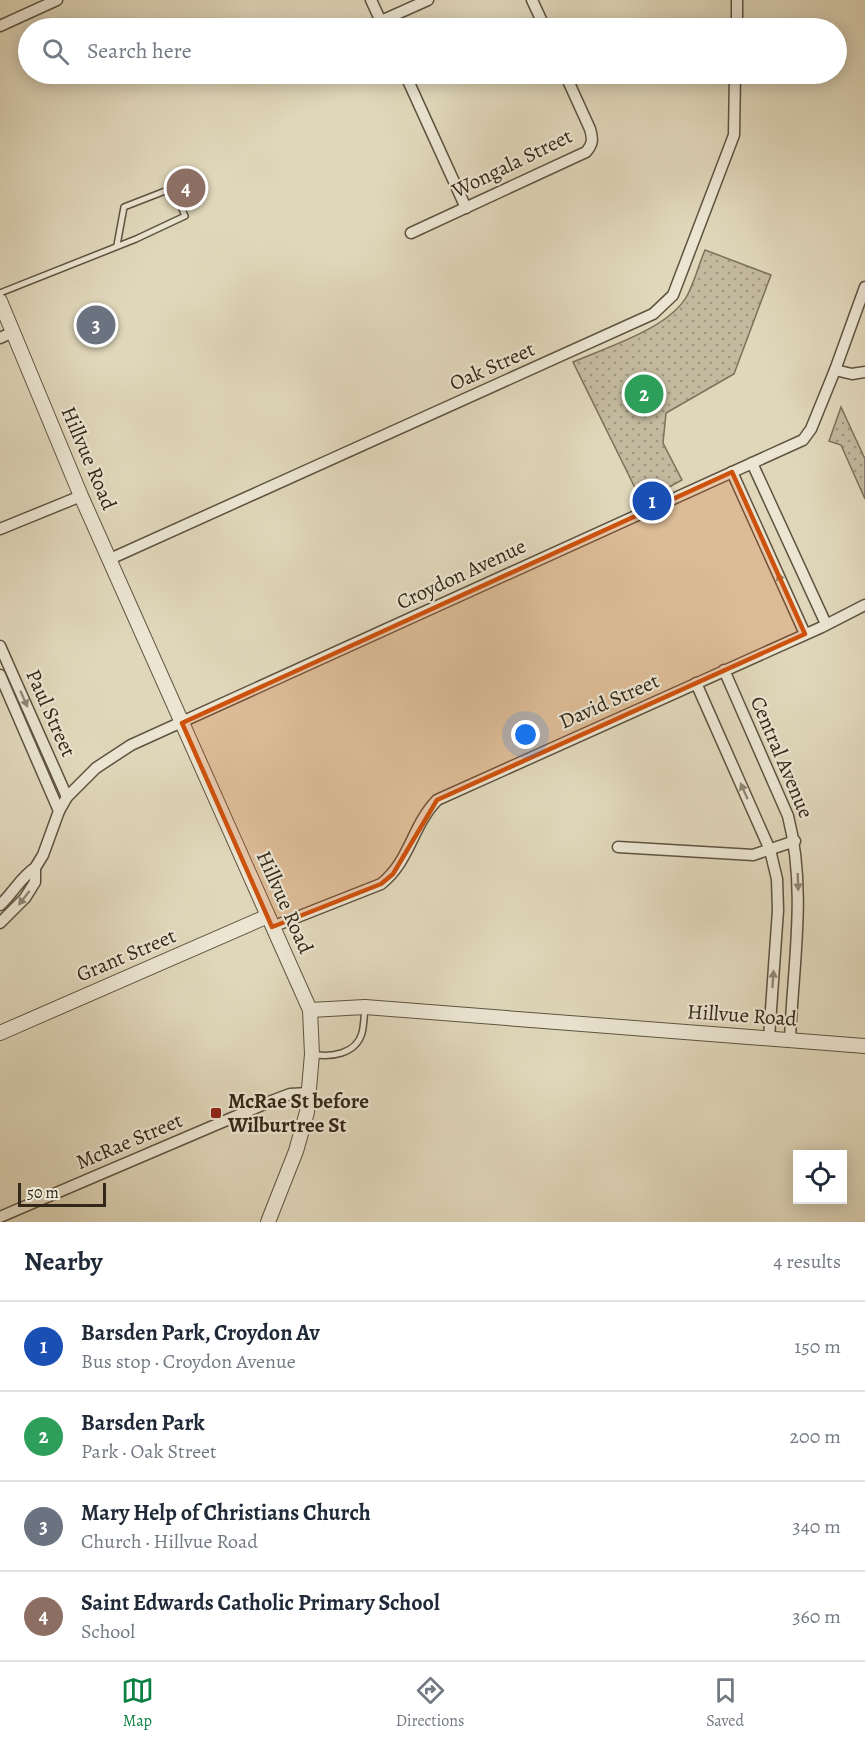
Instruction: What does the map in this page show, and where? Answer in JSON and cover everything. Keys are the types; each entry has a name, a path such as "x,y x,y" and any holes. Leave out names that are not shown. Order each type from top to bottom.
{"street":[{"path":"0,26 40,3 57,0"},
{"path":"371,0 380,18"},
{"path":"396,18 428,0"},
{"path":"532,0 540,18"},
{"path":"737,0 737,18"},
{"path":"409,84 465,208"},
{"name":"Wongala Street","path":"411,232 586,152 591,145 590,129 570,84"},
{"name":"Oak Street","path":"110,560 653,314 673,295 734,135 735,84"},
{"name":"Croydon Avenue","path":"0,923 25,898 36,882 36,868 67,797 96,768 112,756 131,745 802,440 811,429 865,287"},
{"name":"Hillvue Road","path":"0,301 7,335 110,560 310,1010 365,1007 865,1046"},
{"path":"835,369 852,374 865,372"},
{"path":"752,463 826,624"},
{"path":"732,472 805,634"},
{"path":"0,529 81,496"},
{"name":"David Street","path":"270,922 381,884 393,874 427,811 437,800 865,605"},
{"name":"Paul Street","path":"0,646 67,797"},
{"name":"Central Avenue","path":"724,670 788,816 795,841 799,908 790,1039"},
{"name":"Paul Street","path":"0,675 59,811"},
{"path":"696,683 770,850 777,879 778,910 769,1038"},
{"path":"618,847 753,855 795,841"},
{"name":"Croydon Avenue","path":"0,905 26,874 36,868"},
{"name":"Grant Street","path":"0,1033 270,922"},
{"path":"268,1222 304,1127 312,1054 310,1010"},
{"name":"McRae Street","path":"0,1217 14,1217 274,1100 290,1094 309,1093"}],"lane":[{"path":"0,293 136,238 185,216 173,188 124,207 117,245"},
{"path":"312,1054 332,1055 349,1050 362,1034 365,1007"}],"highlighted area":[{"path":"732,472 805,634 437,800 393,874 381,884 272,927 182,723"}],"shaded area":[{"path":"705,250 771,275 734,374 666,413 663,443 682,480 642,502 573,362 637,335 668,317 680,306 688,294"},
{"path":"841,407 865,459 865,499 841,445 829,441"}],"place":[{"name":"Saint Edwards Catholic Primary School","path":"186,188"},
{"name":"Mary Help of Christians Church","path":"96,325"},
{"name":"Barsden Park","path":"644,394"},
{"name":"Barsden Park, Croydon Av","path":"652,501"},
{"name":"McRae St before Wilburtree St","path":"216,1113"}]}
